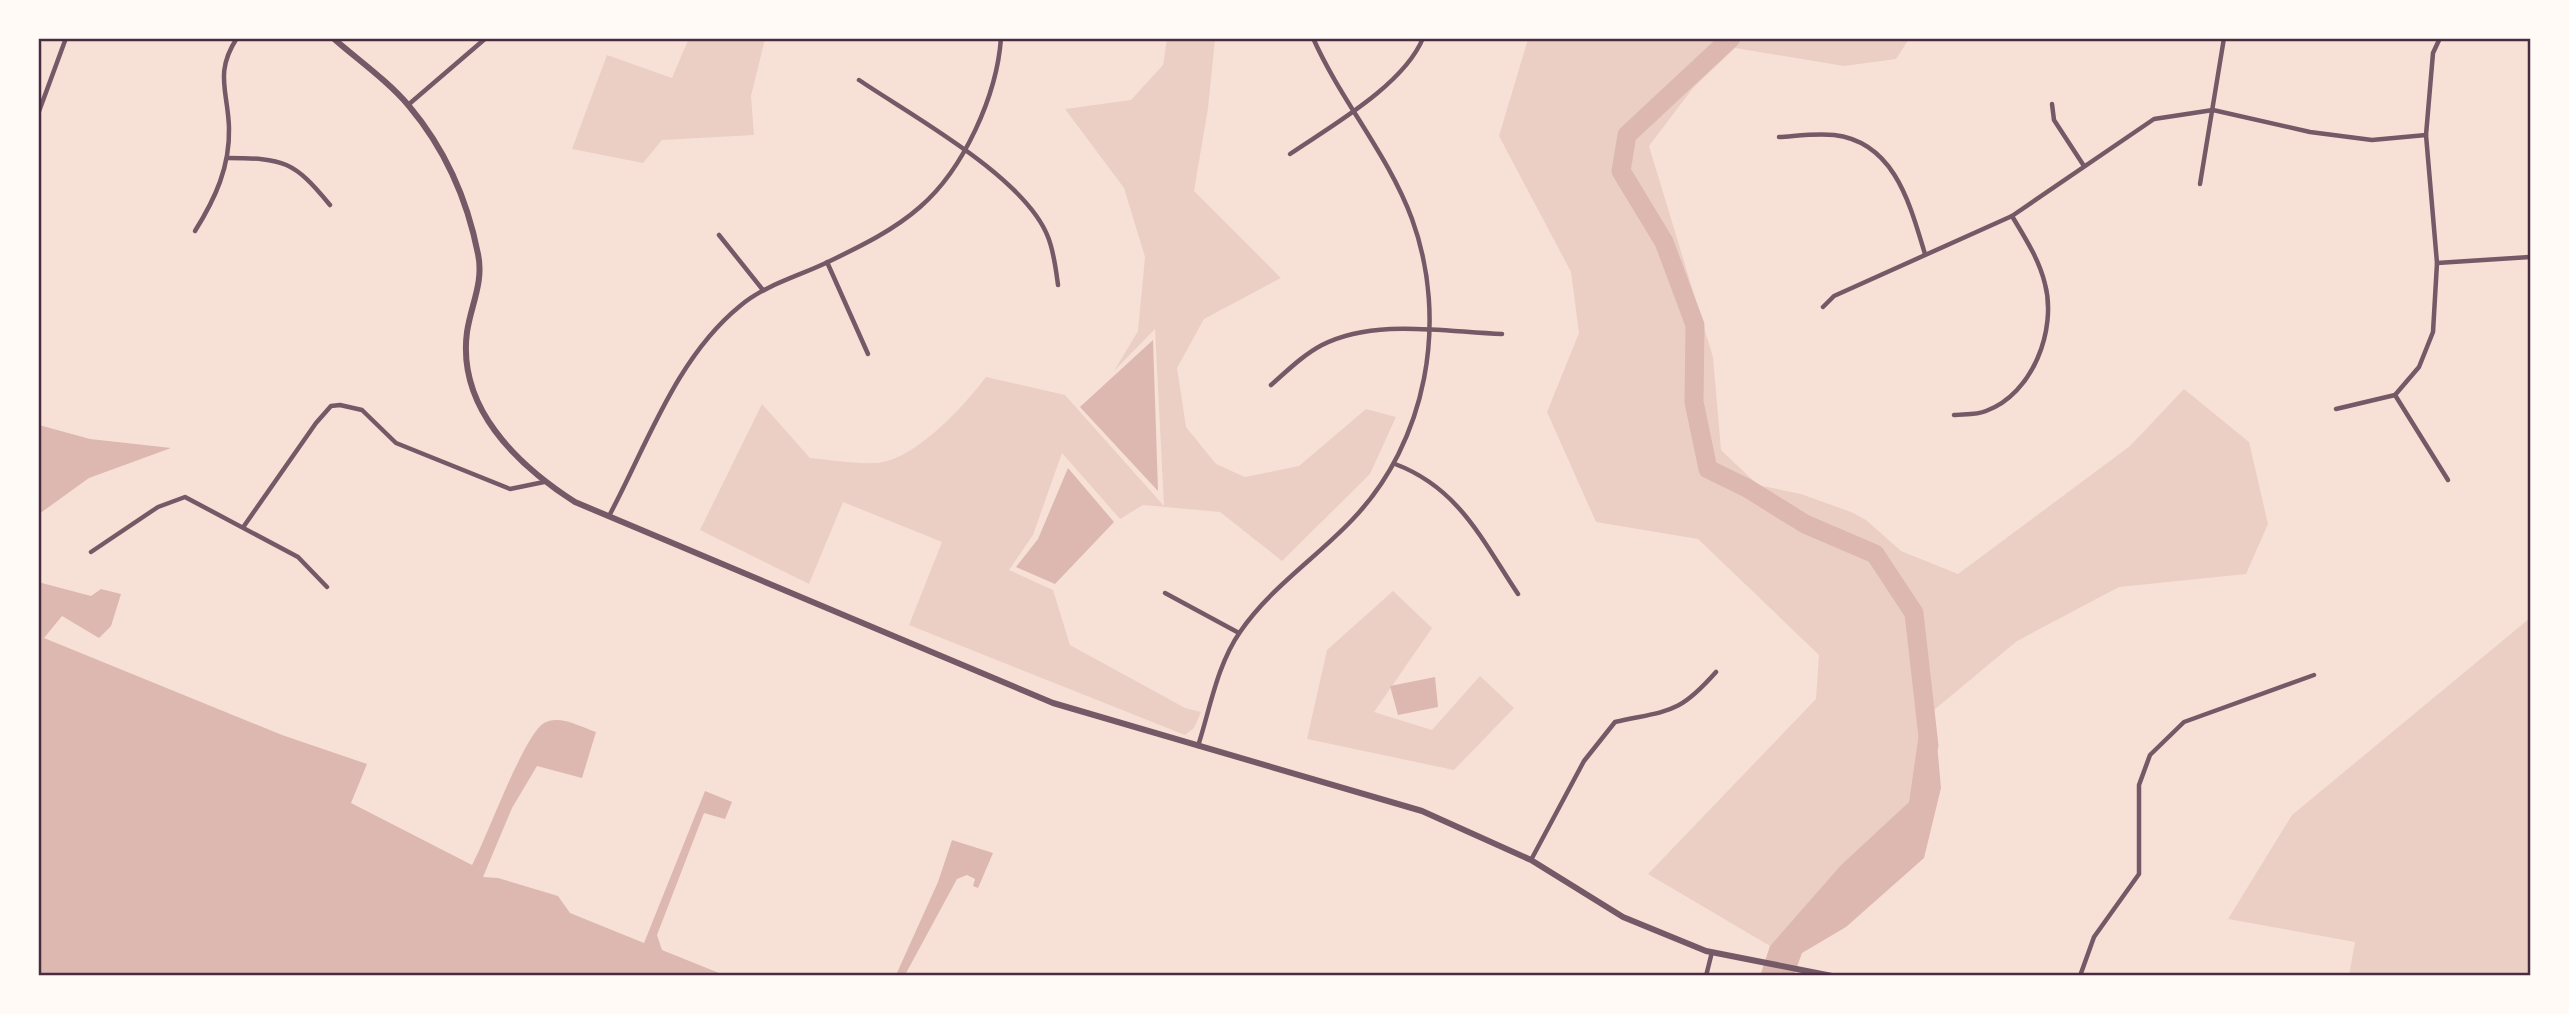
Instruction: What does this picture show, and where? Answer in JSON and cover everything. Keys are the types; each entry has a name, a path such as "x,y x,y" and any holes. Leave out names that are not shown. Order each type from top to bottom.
{"street":[{"path":"38,114 66,38"},
{"path":"195,231 211,206 227,158 229,127 222,78 228,53 237,38"},
{"path":"333,38 408,105 453,170 479,256 478,299 470,315 466,344 472,390 481,409 510,449 544,482 575,502 1053,703 1422,811 1531,860 1623,917 1712,952 1832,975"},
{"path":"408,105 486,38"},
{"path":"608,517 680,377 700,349 739,306 763,290 882,234 921,206 963,151 987,103 995,82 1001,38"},
{"path":"1198,746 1215,691 1239,633 1258,610 1353,520 1395,464 1419,399 1429,332 1425,274 1412,220 1392,174 1312,38"},
{"path":"1290,154 1354,110 1413,57 1423,38"},
{"path":"2200,184 2224,38"},
{"path":"2336,409 2395,395 2419,367 2433,332 2437,263 2426,135 2433,53 2440,38"},
{"path":"859,80 1003,180 1038,219 1049,238 1058,285"},
{"path":"2052,104 2054,120 2084,166"},
{"path":"1824,307 1834,296 2012,216 2154,119 2213,110 2310,132 2372,140 2426,135"},
{"path":"1779,137 1832,135 1865,147 1893,170 1906,191 1925,254"},
{"path":"227,158 261,158 285,164 304,174 330,205"},
{"path":"1954,415 1986,412 2003,400 2016,390 2041,353 2048,309 2046,287 2040,267 2012,216"},
{"path":"719,235 763,290"},
{"path":"2437,263 2530,257"},
{"path":"827,262 868,354"},
{"path":"1271,385 1303,356 1335,339 1374,330 1502,334"},
{"path":"2395,395 2448,480"},
{"path":"244,526 316,423 331,407 340,405 362,410 396,443 510,489 544,482"},
{"path":"1395,464 1428,479 1454,500 1518,594"},
{"path":"91,552 175,499 186,497 298,557 327,587"},
{"path":"1165,593 1239,633"},
{"path":"1531,860 1584,761 1615,722 1666,713 1692,700 1716,672"},
{"path":"2080,975 2094,937 2139,874 2139,785 2150,755 2184,722 2314,675"},
{"path":"1706,975 1712,952"}],"shaded area":[{"path":"689,38 765,39 751,96 754,135 662,140 643,163 572,149 607,55 672,78"},
{"path":"1167,39 1215,39 1208,108 1194,191 1281,278 1204,319 1177,368 1186,427 1216,464 1245,477 1299,466 1366,409 1396,417 1370,474 1282,561 1220,512 1143,505 1120,519 1062,453 1033,535 1009,570 1053,590 1070,645 1185,708 1201,712 1194,728 1185,735 909,625 942,542 843,502 809,584 700,530 762,404 810,458 876,463 891,460 922,443 952,416 986,377 1065,395 1164,506 1155,329 1114,371 1138,331 1145,257 1124,188 1065,109 1131,100 1163,65"},
{"path":"1528,39 1909,39 1896,59 1844,66 1735,48 1693,88 1649,146 1713,357 1721,450 1758,485 1801,494 1851,512 1866,520 1901,551 1958,574 2130,446 2184,389 2249,442 2268,524 2246,574 2119,587 2017,641 1934,710 1918,739 1909,802 1841,865 1770,946 1648,874 1816,699 1819,655 1698,539 1596,522 1547,412 1579,333 1571,272 1499,136"},
{"path":"1153,340 1158,491 1080,407"},
{"path":"39,425 90,439 171,448 89,478 39,514"},
{"path":"1068,468 1114,522 1055,584 1016,567 1038,539"},
{"path":"38,582 91,596 101,589 121,594 111,626 99,638 62,616 44,638 282,735 367,764 351,803 472,865 516,767 535,732 544,723 556,720 570,722 596,732 582,778 537,766 512,808 483,877 498,878 558,896 570,913 644,943 705,791 732,802 725,819 704,813 657,935 662,950 724,975 39,975"},
{"path":"1393,591 1432,628 1374,712 1432,730 1480,676 1514,708 1454,770 1307,739 1327,650"},
{"path":"2530,618 2530,975 2349,975 2355,942 2228,919 2292,815"},
{"path":"1435,677 1438,707 1398,715 1390,686"},
{"path":"1934,710 1941,788 1924,858 1846,927 1802,953 1794,975 1760,976 1770,946 1841,865 1909,802 1918,739"},
{"path":"952,840 993,853 978,888 973,886 975,879 967,875 957,879 905,975 896,975 938,882"}],"waterway":[{"path":"1731,38 1627,135 1621,171 1664,242 1695,325 1694,402 1708,469 1747,488 1805,524 1875,554 1914,613 1929,746"},
{"path":"1826,38 1849,38"}]}
